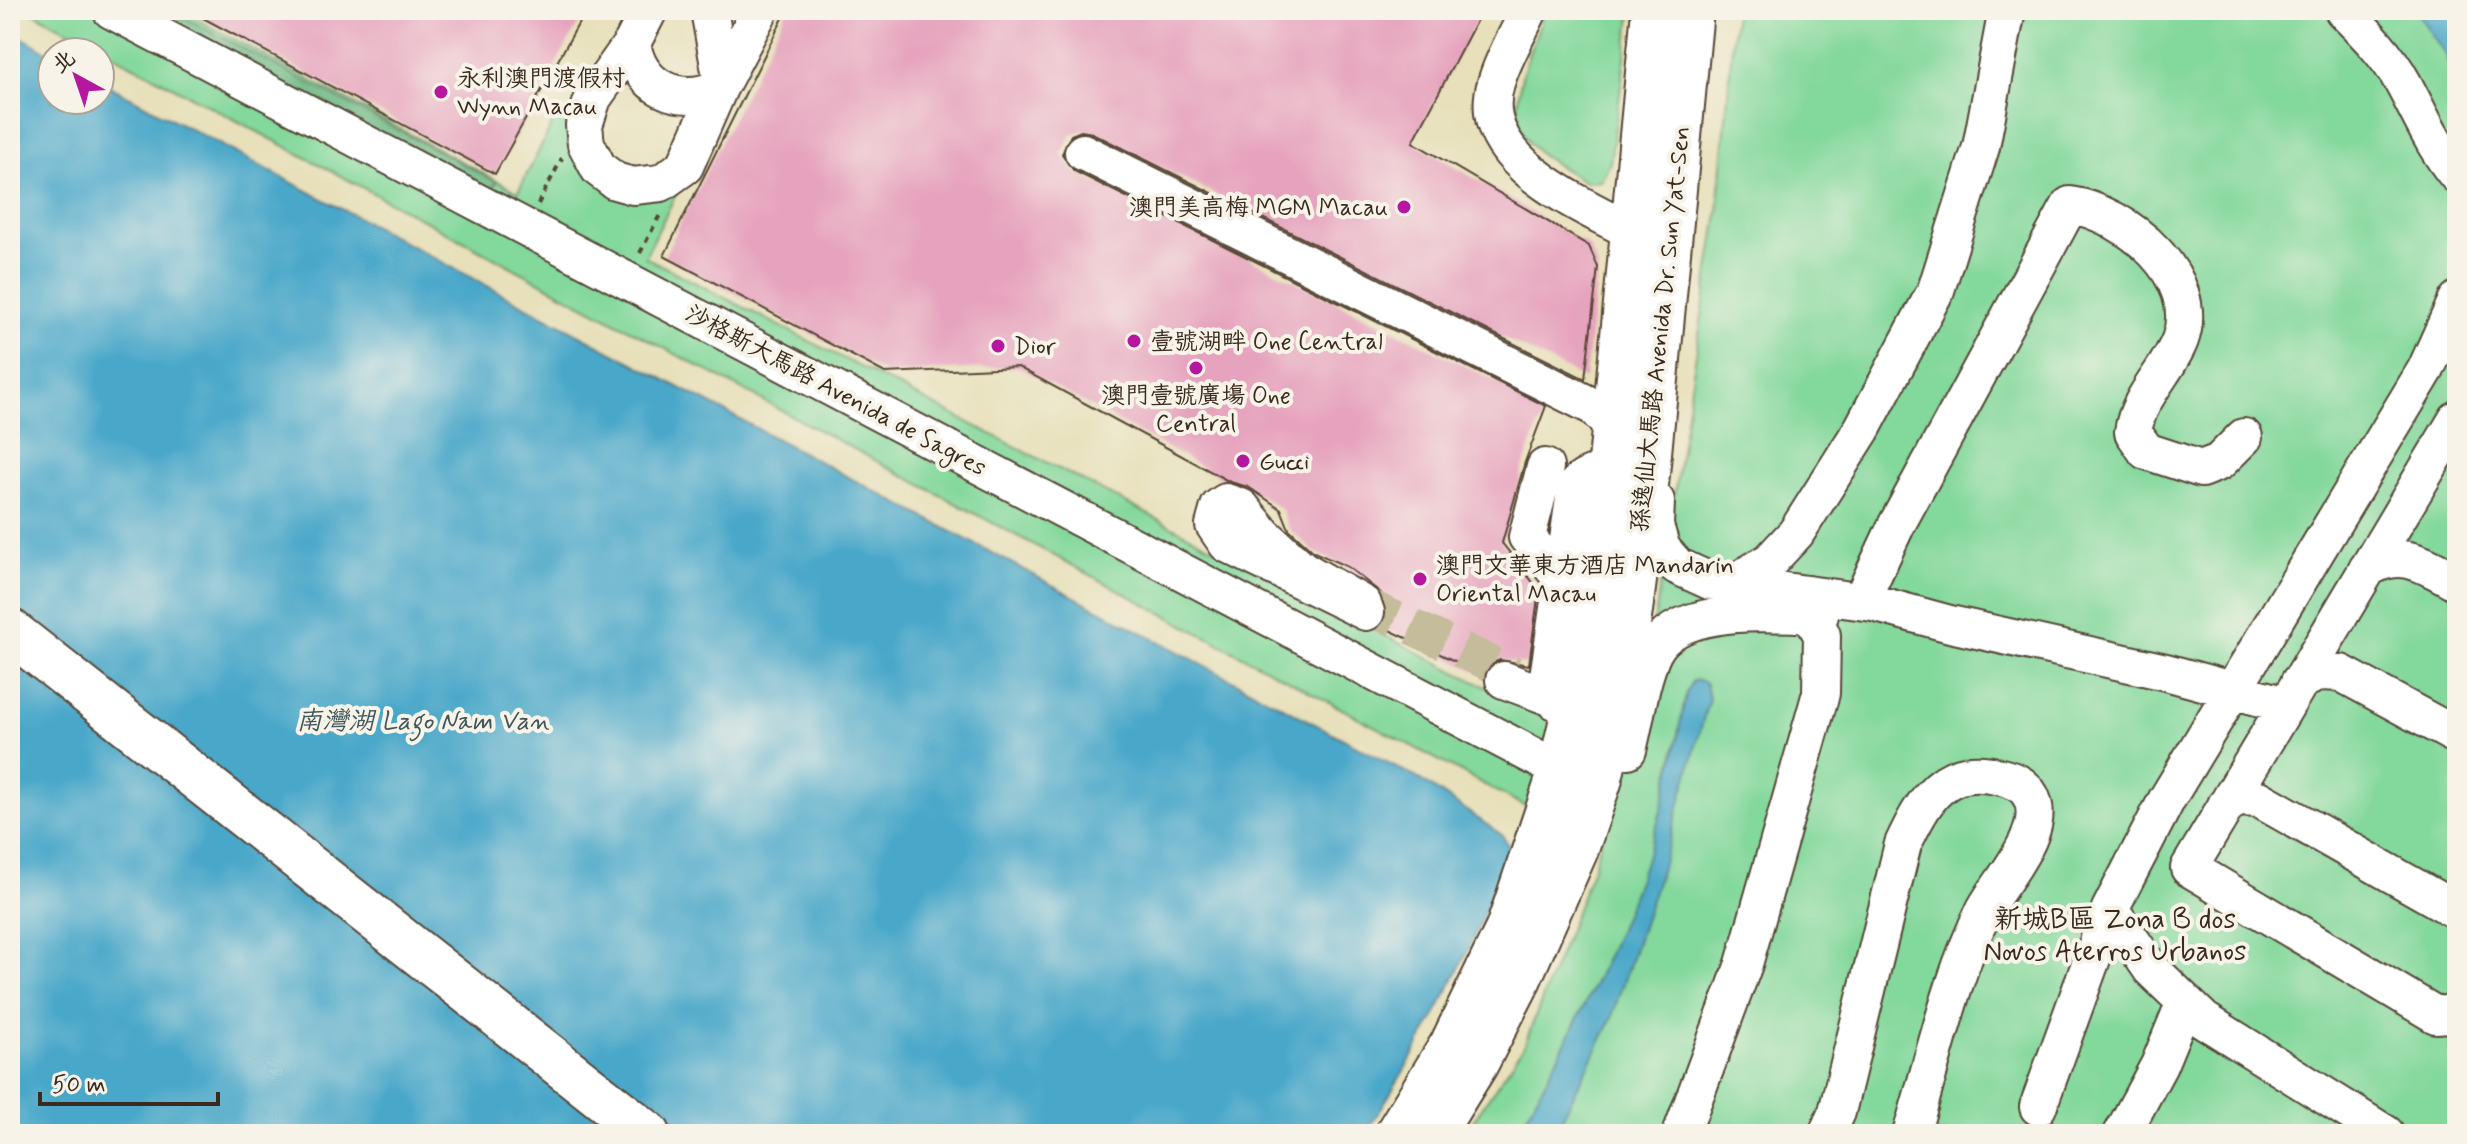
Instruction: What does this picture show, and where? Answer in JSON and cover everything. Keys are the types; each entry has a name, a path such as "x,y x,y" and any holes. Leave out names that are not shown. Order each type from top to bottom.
{"main road":[{"name":"孫逸仙大馬路 Avenida Dr. Sun Yat-Sen","path":"1397,1134 1452,1045 1508,929 1539,844 1560,770 1539,686 1602,457 1621,375 1654,10"},
{"name":"孫逸仙大馬路 Avenida Dr. Sun Yat-Sen","path":"1432,1134 1476,1063 1515,987 1585,823 1617,707 1629,631 1691,10"},
{"path":"10,631 648,1134"},
{"path":"1539,686 1588,703 1603,691 1629,631"}],"street":[{"name":"沙格斯大馬路 Avenida de Sagres","path":"111,10 1560,770"},
{"path":"649,10 632,43 589,107 584,125 586,144 599,169 615,181 633,186 652,186 678,173 690,159 720,85 760,10"},
{"path":"709,10 720,85"},
{"path":"1529,10 1496,83 1493,101 1499,134 1508,148 1540,179 1633,232"},
{"path":"1732,584 1762,568 1790,541 1849,450 1936,290 1981,147 2007,10"},
{"path":"2343,10 2368,35 2401,80 2425,127 2457,175"},
{"path":"632,43 641,71 663,90 690,96 720,85"},
{"path":"1083,152 1602,414 1602,457 1576,485 1563,580 1539,686"},
{"path":"1861,601 1897,524 2070,205 2088,207 2121,223 2148,244 2174,281 2186,311 2179,342 2135,416 2133,432 2146,451 2201,469 2219,462 2244,437"},
{"path":"2038,1107 2110,909 2167,799 2426,369 2457,300"},
{"path":"1663,301 1671,313 1675,330 1654,513 1657,537 1677,566 1710,581 1950,624"},
{"path":"1579,400 1602,396 1621,375"},
{"path":"2457,419 2292,693 2244,791 2189,868 2436,1015 2450,1017 2457,1013"},
{"path":"1799,597 1836,498 1849,450"},
{"path":"1563,580 1527,537 1537,464 1602,457"},
{"path":"2396,520 2403,544 2423,563 2457,582"},
{"path":"2367,569 2394,556 2423,563"},
{"path":"1681,1134 1744,964 1821,693 1822,635 1799,597"},
{"path":"1585,823 1619,778 1652,656 1665,637 1680,625 1799,597 1861,601 2166,672 2234,692 2292,693 2320,672 2341,673 2457,736"},
{"path":"2327,636 2329,655 2341,673"},
{"path":"1827,1134 1837,1112 1903,844 1919,811 1934,789 1957,775 1995,776 2019,782 2031,796 2036,816 2024,848 1985,910 1954,990 1911,1134"},
{"path":"2244,791 2457,911"},
{"path":"2110,909 2151,969 2184,1004 2214,1027 2386,1134"},
{"path":"2127,1132 2184,1004"}],"path":[{"path":"525,227 589,107"},
{"path":"626,280 690,159"}],"green space":[{"path":"29,10 180,10 518,192 560,109 579,155 682,182 645,257 1552,721 1530,809 116,56 116,36 78,36"},
{"path":"115,10 170,10 497,182 484,205"},
{"path":"1545,10 1632,10 1610,163 1601,181 1585,182 1558,166 1533,147 1523,132 1518,116 1521,79"},
{"path":"1735,10 2457,10 2457,1134 1529,1134 1628,970 1671,834 1687,691 1665,796 1648,853 1616,936 1559,1056 1517,1134 1464,1134 1524,1046 1594,865 1641,707 1718,213"}],"water":[{"path":"2415,10 2457,13 2457,86 2447,57"},
{"name":"南灣湖 Lago Nam Van","path":"10,30 36,45 36,116 116,116 116,89 1421,780 1502,835 1509,847 1480,922 1446,995 1365,1134 10,1134"},
{"path":"1699,680 1706,684 1709,699 1662,867 1609,1025 1554,1134 1517,1134 1579,1016 1633,895 1661,811 1687,691 1692,681"}],"building":[{"name":"永利澳門渡假村 Wynn Macau","path":"188,10 586,10 495,174"},
{"name":"壹號湖畔 One Central","path":"787,10 1482,10 1413,142 1589,246 1598,267 1585,379 1092,133 1081,131 1071,135 1062,154 1074,171 1546,406 1525,462 1502,543 1539,590 1529,665 1500,660 1490,664 1484,675 1381,626 1387,611 1381,593 1348,567 1314,552 1289,529 1281,509 1248,487 1230,482 1018,367 885,373 664,256"}],"tunnel":[{"path":"1363,604 1513,674"}],"place":[{"name":"永利澳門渡假村 Wynn Macau","path":"441,92"},
{"name":"澳門美高梅 MGM Macau","path":"1404,207"},
{"name":"壹號湖畔 One Central","path":"1134,341"},
{"name":"Dior","path":"998,346"},
{"name":"澳門壹號廣塲 One Central","path":"1196,368"},
{"name":"Gucci","path":"1243,461"},
{"name":"澳門文華東方酒店 Mandarin Oriental Macau","path":"1420,579"}],"district":[{"name":"新城B區 Zona B dos Novos Aterros Urbanos","path":"2115,934"}]}
